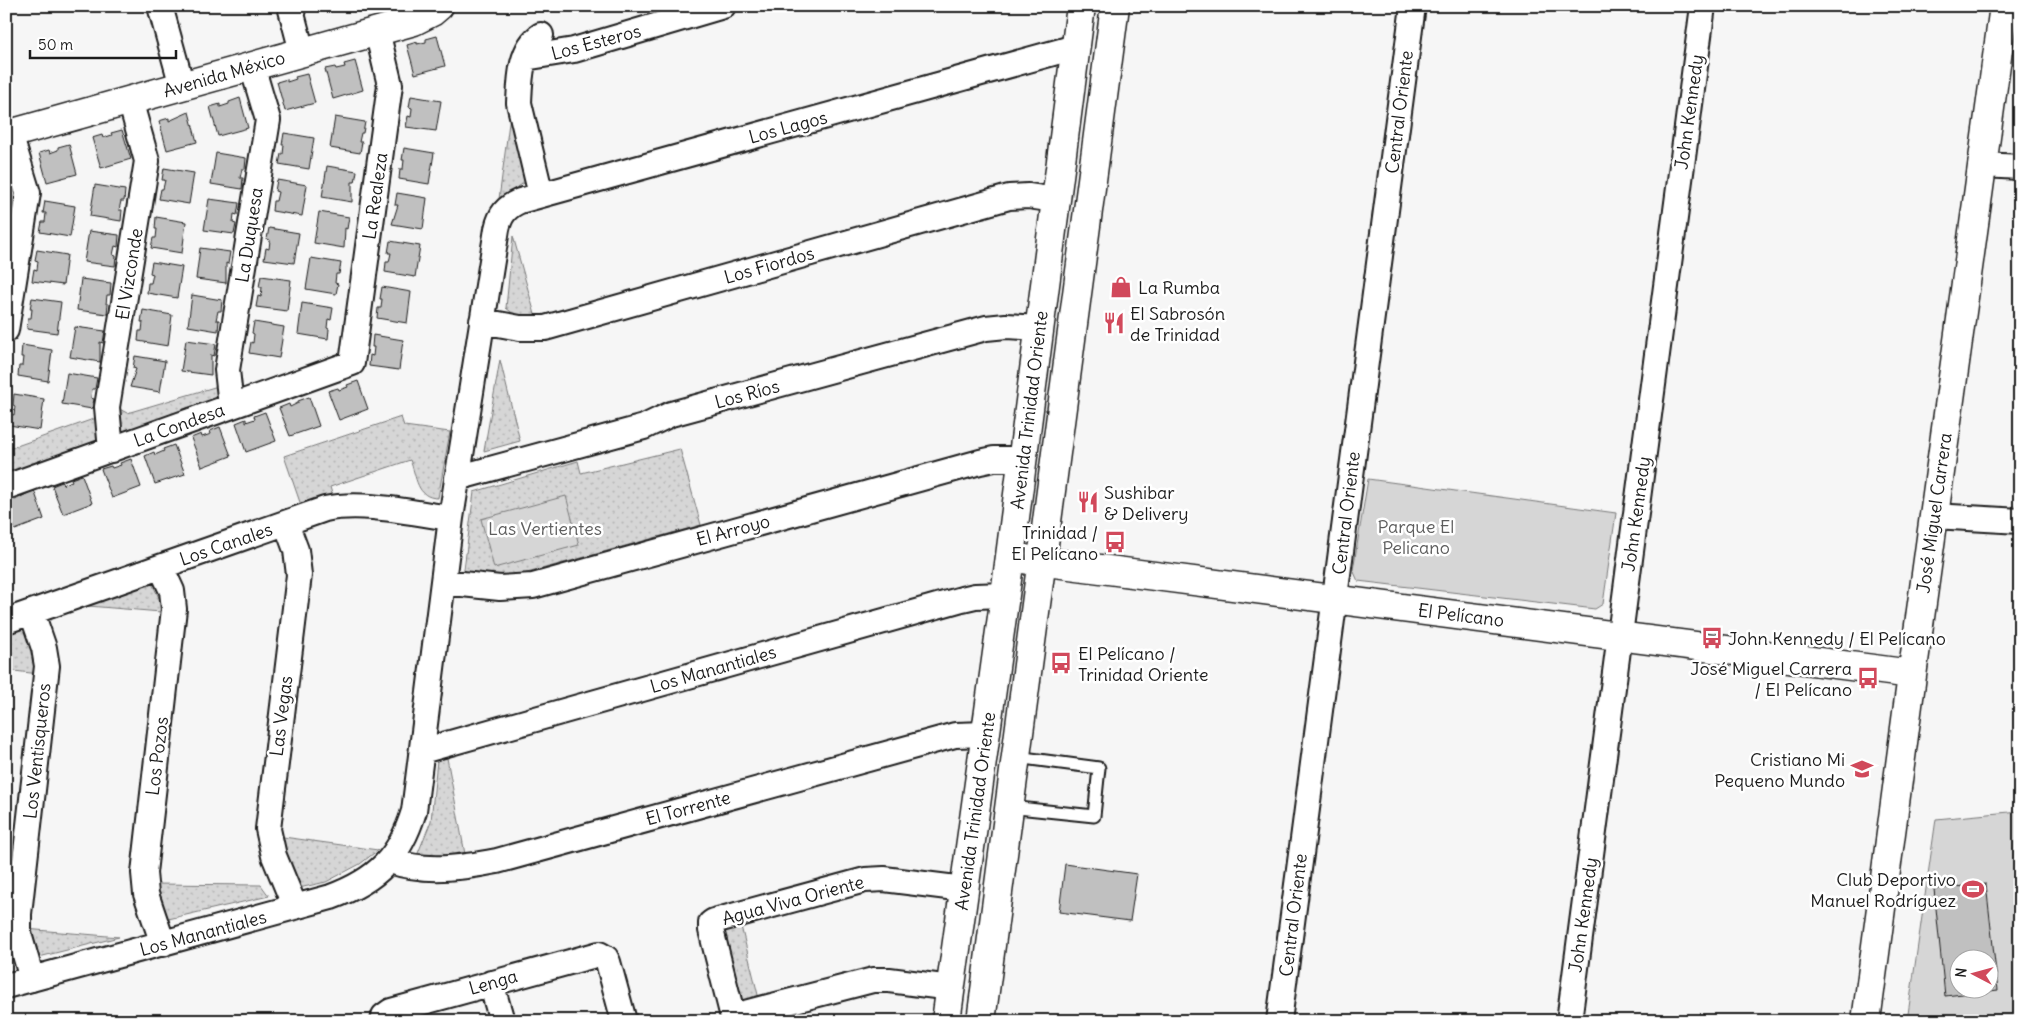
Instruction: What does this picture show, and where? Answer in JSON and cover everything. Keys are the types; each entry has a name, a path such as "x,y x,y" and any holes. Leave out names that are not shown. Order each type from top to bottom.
{"street":[{"path":"160,6 182,86"},
{"path":"290,6 302,52"},
{"name":"Avenida México","path":"8,134 423,18 439,6"},
{"name":"Los Esteros","path":"525,58 574,50 723,6"},
{"name":"Avenida Trinidad Oriente","path":"946,1021 1005,595 1081,6"},
{"name":"Avenida Trinidad Oriente","path":"981,1021 1115,6"},
{"name":"Central Oriente","path":"1279,1021 1413,6"},
{"name":"John Kennedy","path":"1569,1021 1703,6"},
{"name":"José Miguel Carrera","path":"1866,1021 2004,6"},
{"name":"La Realeza","path":"352,362 390,84 377,31"},
{"path":"541,35 531,44 525,58 519,103 541,195"},
{"name":"Los Lagos","path":"482,321 497,229 503,213 514,204 1076,47"},
{"name":"La Duquesa","path":"231,406 227,370 268,120 252,66"},
{"name":"El Vizconde","path":"111,450 107,407 148,161 130,100"},
{"path":"6,330 28,193 8,134"},
{"path":"1983,165 2020,167"},
{"name":"Los Fiordos","path":"482,321 520,328 545,328 1009,197 1028,196 1056,200"},
{"path":"390,860 401,846 414,811 451,518 482,321"},
{"name":"Los Ríos","path":"458,478 644,426 671,414 986,328 1006,326 1039,328"},
{"name":"La Condesa","path":"6,487 352,362"},
{"name":"El Arroyo","path":"443,582 500,588 533,586 980,462 994,459 1022,460"},
{"name":"Los Canales","path":"6,622 338,506 357,506 451,518"},
{"path":"1934,516 2020,520"},
{"name":"Las Vegas","path":"286,523 296,550 299,575 268,828 274,856 295,907"},
{"name":"El Pelícano","path":"1010,557 1912,674"},
{"name":"Los Pozos","path":"161,567 172,591 174,609 144,873 146,894 163,944"},
{"name":"Los Manantiales","path":"422,752 962,599 983,595 1005,595"},
{"name":"Los Ventisqueros","path":"32,612 44,648 47,666 19,914 19,934 32,979"},
{"name":"El Torrente","path":"390,860 408,867 426,869 463,867 497,861 955,735 986,734"},
{"name":"Los Manantiales","path":"6,986 349,891 366,882 390,860"},
{"name":"Agua Viva Oriente","path":"734,1018 711,930 711,923 717,919 865,880 884,879 964,889"},
{"name":"Lenga","path":"384,1018 391,1011 595,954 603,955 608,962 624,1021"},
{"path":"734,1018 872,980 888,980 951,988"},
{"path":"491,983 502,1021"}],"lane":[{"path":"1009,807 1094,816 1099,768 1016,757"}],"green space":[{"path":"510,115 527,181 499,199"},
{"path":"513,236 536,318 515,315 506,308"},
{"path":"500,360 520,441 484,451"},
{"path":"218,386 223,404 125,439 115,433 112,405 127,413"},
{"path":"102,416 104,440 6,481 6,445 11,448"},
{"path":"401,417 404,426 450,432 438,498 431,497 421,490 410,460 330,487 334,500 303,511 284,456"},
{"path":"680,449 701,525 516,576 463,577 474,492 578,461 581,473"},
{"name":"Parque El Pelicano","path":"1368,479 1616,513 1603,604 1595,609 1358,581 1353,570"},
{"name":"Las Vertientes","path":"566,496 579,545 494,568 481,519"},
{"path":"151,581 162,604 161,612 76,605"},
{"path":"20,623 28,628 39,674 6,670 6,628"},
{"path":"447,758 465,854 440,862 414,863 431,821 437,760"},
{"name":"Club Deportivo Manuel Rodríguez","path":"2020,811 2020,1021 1907,1021 1936,819"},
{"path":"276,836 378,850 360,864 326,882 299,888"},
{"path":"153,884 261,885 269,896 164,920"},
{"path":"739,918 760,1003 741,1007 722,924"},
{"path":"25,929 119,937 35,958"}],"building":[{"path":"437,36 445,66 415,74 407,45 426,42 426,39"},
{"path":"355,61 363,90 333,99 325,69 345,67 344,64"},
{"path":"307,74 315,103 285,111 277,82 287,79 287,82 296,79 295,77"},
{"path":"411,96 441,101 436,131 406,127 408,116 411,117 412,108 409,107"},
{"path":"240,98 248,128 218,136 210,107 220,104 220,107"},
{"path":"189,112 197,142 167,150 159,121 169,118 169,121"},
{"path":"335,117 365,122 359,142 362,142 360,153 330,148"},
{"path":"122,130 131,159 101,168 92,138 102,135 103,138 112,135 111,133"},
{"path":"284,133 314,138 309,169 279,164 281,154 283,154"},
{"path":"69,144 77,174 47,182 39,153 49,150 50,153 58,150 58,147"},
{"path":"404,148 434,153 429,184 399,179 400,169 403,169"},
{"path":"216,153 246,158 245,169 242,169 240,178 243,178 242,189 211,184"},
{"path":"327,166 357,171 355,182 352,182 352,202 322,197"},
{"path":"164,168 194,173 189,204 159,199 165,180 162,180"},
{"path":"6,170 12,191 6,193"},
{"path":"277,180 307,185 302,216 272,211 273,201 276,201 278,192 275,191"},
{"path":"95,185 125,190 124,201 121,201 119,210 122,210 121,221 90,216"},
{"path":"397,193 427,198 423,229 392,224 398,205 395,205"},
{"path":"209,199 239,203 237,215 234,214 233,223 236,224 234,234 204,230"},
{"path":"45,201 75,206 70,237 40,232 42,222 45,222 46,213 43,213"},
{"path":"319,212 349,217 347,229 345,228 344,248 314,243"},
{"path":"156,217 186,222 182,253 151,248 153,238 156,238"},
{"path":"269,228 299,233 294,263 264,259 266,248 269,249 270,240 267,239"},
{"path":"89,231 119,235 118,247 115,246 113,255 116,256 115,266 84,262"},
{"path":"390,241 420,246 415,277 385,272 386,262 389,262 391,253 388,253"},
{"path":"200,248 230,252 228,264 226,263 226,283 196,279"},
{"path":"37,250 67,255 63,285 32,281 34,269 37,270 38,261 35,260"},
{"path":"311,258 341,263 339,274 336,274 335,283 338,284 336,294 306,289"},
{"path":"152,262 182,267 177,298 147,293 148,283 151,283 153,274 150,273"},
{"path":"261,276 291,280 287,311 256,307 258,296 261,297 262,287 259,287"},
{"path":"81,279 111,283 110,295 107,295 107,314 77,310"},
{"path":"382,287 411,292 407,323 377,318 378,308 381,308"},
{"path":"192,295 222,300 221,311 218,311 216,320 219,320 218,331 188,326"},
{"path":"32,298 61,302 57,333 27,329 28,318 31,318"},
{"path":"302,303 333,308 331,320 328,319 328,339 298,334"},
{"path":"143,310 172,315 168,346 138,341 139,331 142,331"},
{"path":"254,322 284,327 279,358 249,353 251,342 253,343"},
{"path":"75,327 105,331 103,343 100,342 100,362 70,357"},
{"path":"373,335 403,340 399,370 369,366 370,355 373,356"},
{"path":"186,340 216,344 214,356 211,355 211,375 181,371"},
{"path":"22,345 52,350 48,381 18,376 19,366 22,366"},
{"path":"135,356 165,361 160,392 130,387 136,369 133,368"},
{"path":"67,373 97,378 95,389 92,389 91,398 94,399 92,409 62,404"},
{"path":"358,381 368,409 339,420 328,391 348,387 347,385"},
{"path":"14,394 44,399 40,430 9,425 11,414 14,415"},
{"path":"309,397 319,426 290,436 279,408 289,404 290,407 298,403 298,401"},
{"path":"265,412 276,441 246,452 236,423 246,419 246,422 255,419 254,416"},
{"path":"220,427 231,456 202,467 191,438 201,434 202,437 211,434 210,431"},
{"path":"174,445 185,474 155,484 145,456 154,452 155,455 164,451 163,449"},
{"path":"131,459 141,487 112,498 101,469 121,465 120,463"},
{"path":"82,475 92,503 63,514 52,486 62,482 63,485 72,481 71,479"},
{"path":"34,490 44,519 15,530 6,501 14,498 15,500"},
{"path":"1065,864 1137,874 1130,921 1059,912"},
{"path":"1986,884 1993,950 1948,950 1948,996 1945,996 1934,889"}],"place":[{"name":"La Rumba","path":"1121,287"},
{"name":"El Sabrosón de Trinidad","path":"1114,323"},
{"name":"Sushibar & Delivery","path":"1088,502"},
{"name":"Trinidad / El Pelícano","path":"1115,542"},
{"name":"John Kennedy / El Pelícano","path":"1712,638"},
{"name":"El Pelícano / Trinidad Oriente","path":"1061,663"},
{"name":"José Miguel Carrera / El Pelícano","path":"1868,678"},
{"name":"Cristiano Mi Pequeno Mundo","path":"1862,769"},
{"name":"Club Deportivo Manuel Rodríguez","path":"1973,889"}]}
